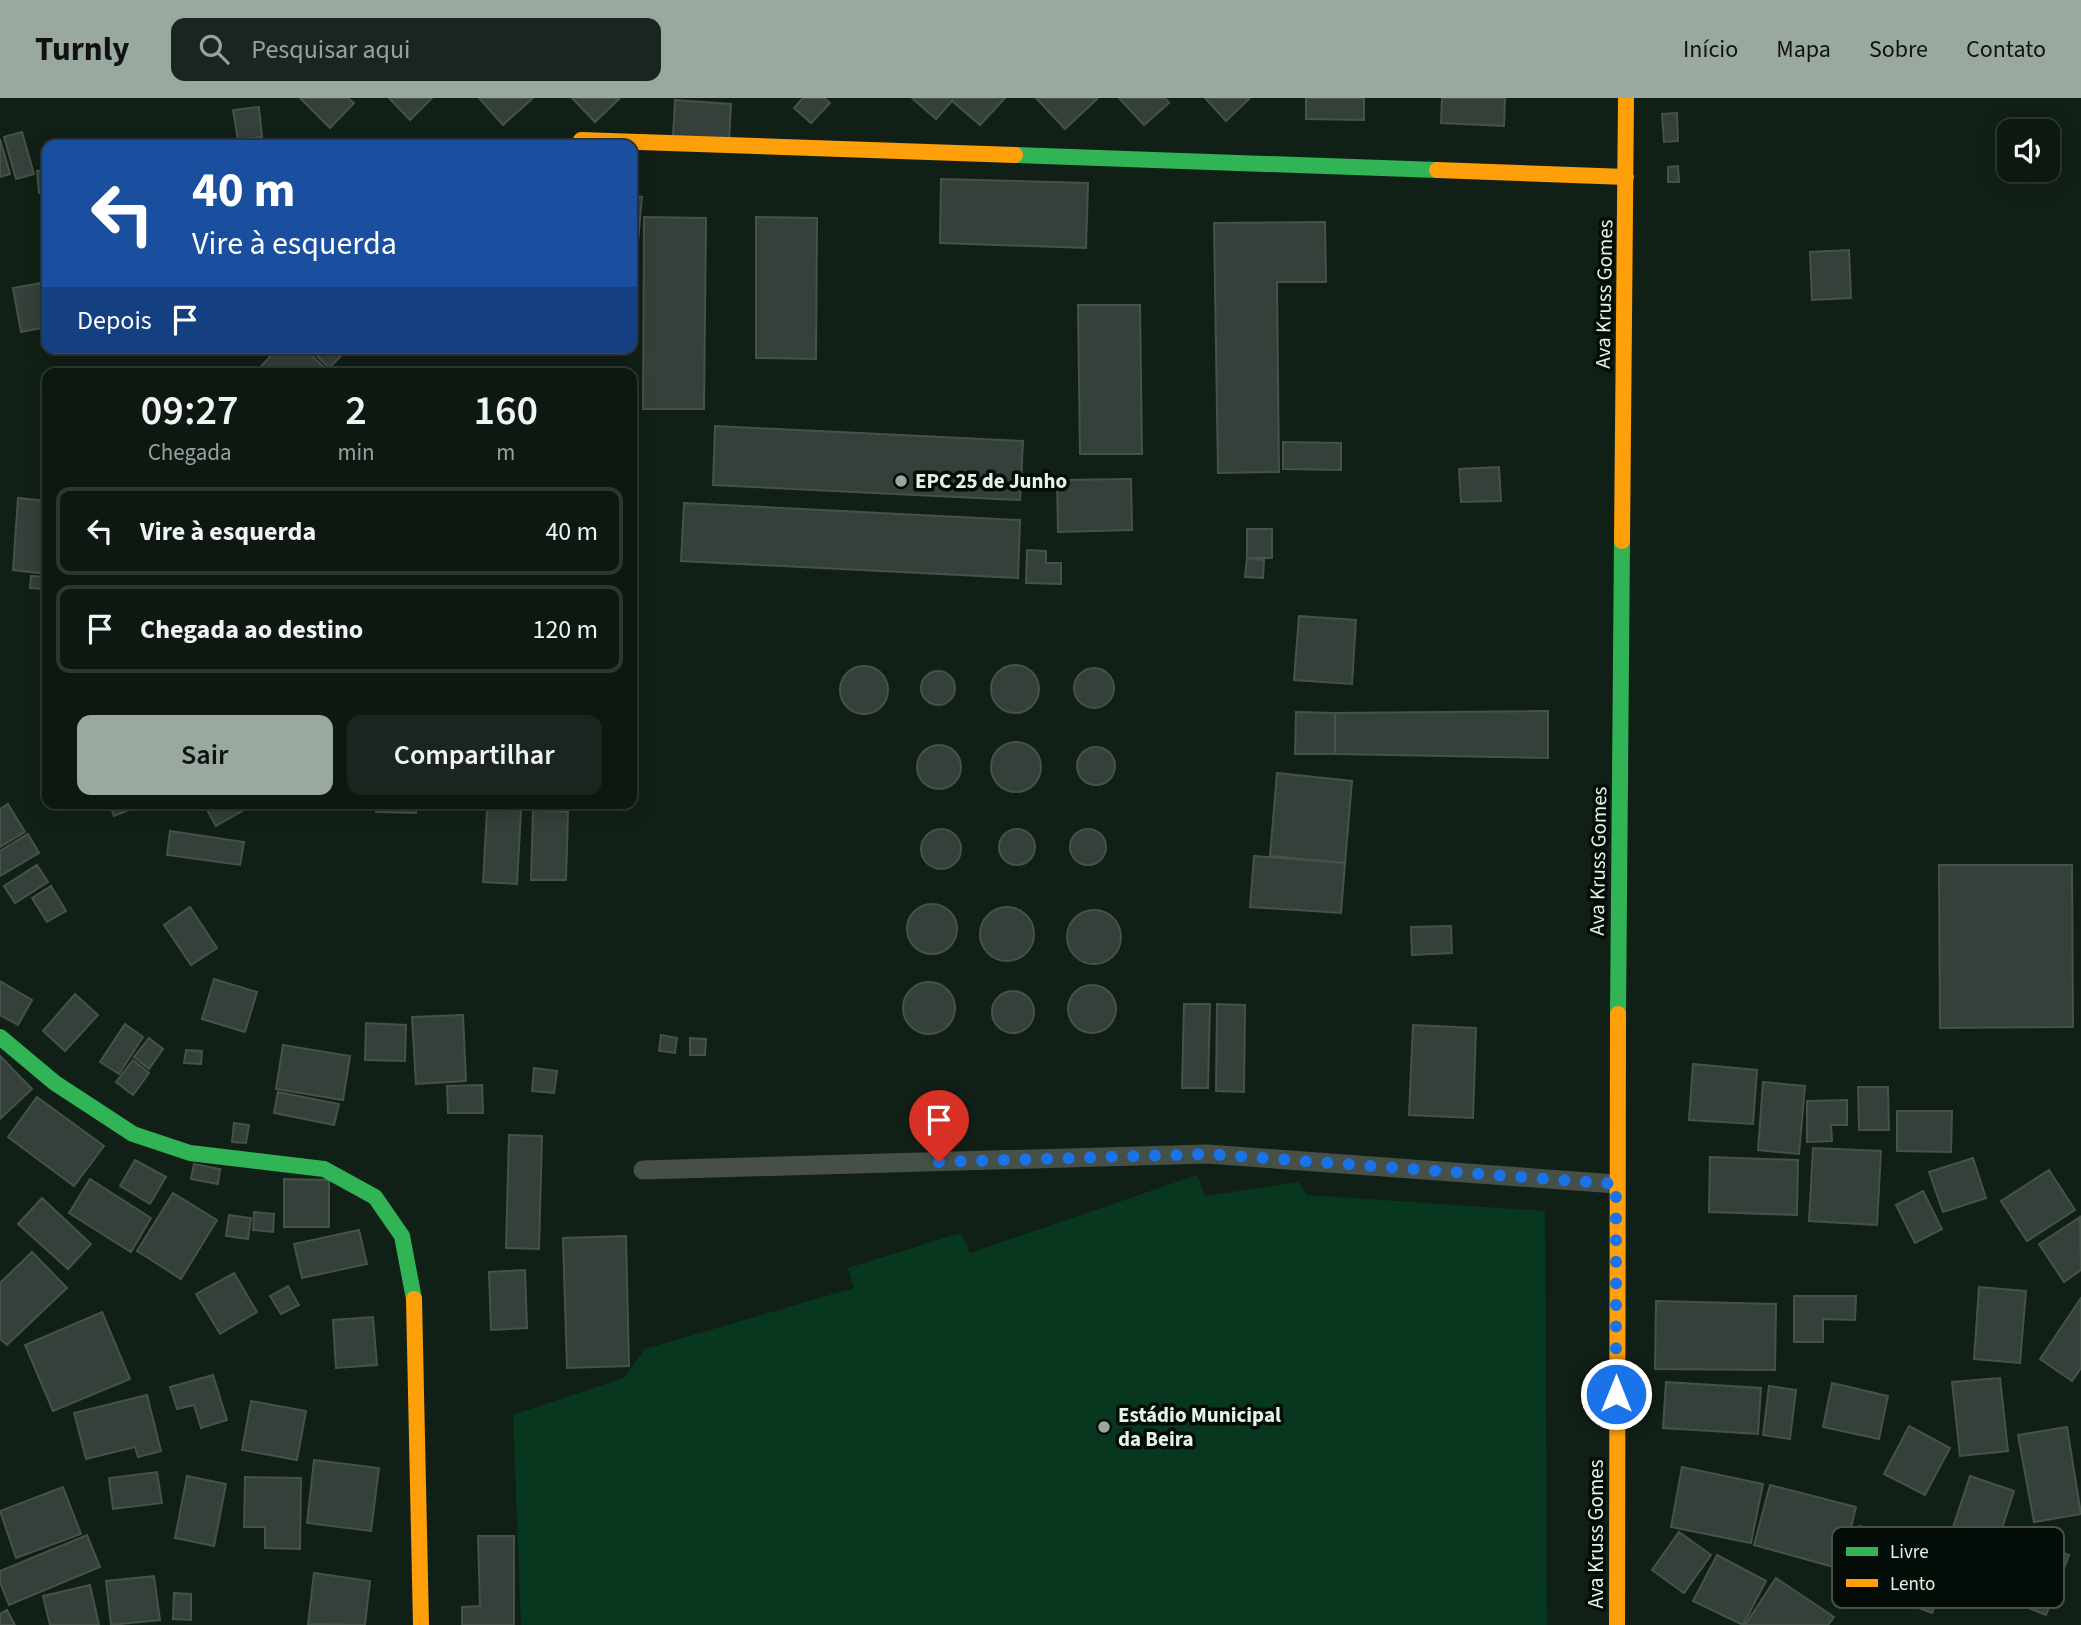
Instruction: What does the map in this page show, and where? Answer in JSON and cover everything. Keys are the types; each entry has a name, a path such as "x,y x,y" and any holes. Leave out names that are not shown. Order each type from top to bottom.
{"street":[{"name":"Ava Kruss Gomes","path":"1617,1625 1616,1184 1626,98"},
{"path":"637,142 1626,177"},
{"path":"0,1037 55,1083 133,1134 190,1153 324,1169 375,1197 402,1236 414,1297 421,1625"}],"lane":[{"path":"643,1170 1208,1154 1616,1184"}],"green space":[{"path":"1197,1175 1205,1196 1298,1182 1307,1195 1545,1211 1547,1625 521,1625 513,1415 624,1378 645,1349 854,1288 848,1268 961,1233 970,1253"}],"building":[{"path":"300,98 348,98 354,103 330,128"},
{"path":"389,98 432,98 410,120"},
{"path":"479,98 533,98 503,125"},
{"path":"572,98 620,98 595,122"},
{"path":"803,98 824,98 830,103 811,123 794,108"},
{"path":"912,98 1005,98 980,125 952,101 936,119"},
{"path":"1036,98 1098,98 1065,129"},
{"path":"1119,98 1165,98 1169,103 1144,125"},
{"path":"1205,98 1250,98 1226,121"},
{"path":"1306,98 1364,98 1364,120 1306,119"},
{"path":"1442,98 1505,98 1504,126 1441,123"},
{"path":"675,100 731,104 729,141 673,137"},
{"path":"259,107 262,137 238,140 233,110"},
{"path":"1677,113 1678,141 1664,142 1662,114"},
{"path":"22,132 34,174 16,179 4,137"},
{"path":"0,139 10,174 0,177"},
{"path":"1678,166 1679,182 1668,182 1668,167"},
{"path":"42,170 42,193 39,193 37,171"},
{"path":"941,179 1088,183 1086,248 940,243"},
{"path":"637,196 642,197 637,252"},
{"path":"644,217 706,218 704,409 643,409"},
{"path":"756,217 817,218 816,359 756,358"},
{"path":"1325,222 1326,282 1277,282 1279,472 1218,473 1214,223"},
{"path":"1849,250 1851,298 1812,300 1810,252"},
{"path":"42,283 42,328 21,332 13,288"},
{"path":"1078,305 1140,305 1142,454 1080,454"},
{"path":"272,354 310,354 325,368 260,368"},
{"path":"315,354 343,354 329,368"},
{"path":"715,426 1023,441 1020,500 713,485"},
{"path":"1283,442 1341,443 1341,470 1283,469"},
{"path":"1499,467 1501,501 1461,502 1459,469"},
{"path":"1131,479 1132,530 1058,532 1057,480"},
{"path":"18,498 42,500 42,573 13,570"},
{"path":"684,503 1020,520 1018,578 681,561"},
{"path":"1247,529 1272,529 1272,558 1247,558"},
{"path":"1027,550 1046,551 1046,563 1061,563 1061,584 1026,583"},
{"path":"1247,558 1264,560 1263,578 1245,577"},
{"path":"31,576 42,577 42,589 30,588"},
{"path":"1299,616 1356,620 1352,684 1294,680"},
{"path":"1015,665 1032,672 1039,689 1032,706 1015,713 998,706 991,689 998,672"},
{"path":"864,666 873,667 881,673 887,681 887,699 881,707 873,713 864,714 855,713 847,707 841,699 840,690 841,681 847,673 855,667"},
{"path":"1094,668 1108,674 1114,688 1108,702 1094,708 1080,702 1074,688 1080,674"},
{"path":"938,671 950,676 955,688 950,700 938,705 926,700 921,688 926,676"},
{"path":"1548,711 1548,758 1335,754 1335,713"},
{"path":"1296,712 1335,713 1335,754 1295,754"},
{"path":"1016,742 1034,749 1041,767 1034,785 1016,792 998,785 991,767 998,749"},
{"path":"939,745 955,751 961,767 955,783 939,789 923,783 917,767 923,751"},
{"path":"1096,747 1110,752 1115,766 1110,780 1096,785 1082,780 1077,766 1082,752"},
{"path":"1277,773 1352,781 1345,863 1270,856"},
{"path":"8,804 25,832 0,847 0,809"},
{"path":"111,809 132,809 114,816"},
{"path":"206,809 246,809 216,826"},
{"path":"376,809 416,809 416,813 376,812"},
{"path":"487,809 521,811 517,884 483,882"},
{"path":"533,810 568,812 566,880 531,880"},
{"path":"941,829 955,835 961,849 955,863 941,869 927,863 921,849 927,835"},
{"path":"1017,829 1030,834 1035,847 1030,860 1017,865 1004,860 999,847 1004,834"},
{"path":"1088,829 1101,834 1106,847 1101,860 1088,865 1075,860 1070,847 1075,834"},
{"path":"170,831 244,842 240,865 167,855"},
{"path":"28,834 39,853 0,876 0,851"},
{"path":"1254,856 1345,863 1341,913 1250,907"},
{"path":"37,865 48,882 15,903 4,886"},
{"path":"1939,865 2072,865 2073,1027 1940,1028"},
{"path":"51,886 66,911 47,922 32,898"},
{"path":"932,904 950,911 957,929 950,947 932,954 914,947 907,929 914,911"},
{"path":"190,907 217,948 191,965 164,925"},
{"path":"1007,907 1026,915 1034,934 1026,953 1007,961 988,953 980,934 988,915"},
{"path":"1094,910 1113,918 1121,937 1113,956 1094,964 1075,956 1067,937 1075,918"},
{"path":"1451,926 1452,953 1412,955 1411,927"},
{"path":"214,979 257,992 245,1032 202,1019"},
{"path":"0,981 32,1000 18,1025 0,1015"},
{"path":"929,982 939,984 947,990 953,998 953,1018 947,1026 939,1032 929,1034 919,1032 911,1026 905,1018 903,1008 905,998 911,990 919,984"},
{"path":"1092,985 1109,992 1116,1009 1109,1026 1092,1033 1075,1026 1068,1009 1075,992"},
{"path":"1013,991 1028,997 1034,1012 1028,1027 1013,1033 998,1027 992,1012 998,997"},
{"path":"75,994 98,1015 65,1051 43,1031"},
{"path":"1184,1004 1210,1004 1208,1088 1182,1088"},
{"path":"1217,1004 1245,1005 1244,1092 1216,1091"},
{"path":"463,1015 466,1081 416,1084 412,1017"},
{"path":"366,1023 406,1025 405,1061 365,1060"},
{"path":"125,1024 143,1037 119,1074 100,1062"},
{"path":"1413,1025 1476,1028 1473,1118 1409,1115"},
{"path":"661,1035 677,1038 675,1053 659,1051"},
{"path":"149,1038 163,1049 149,1069 134,1057"},
{"path":"690,1038 706,1039 705,1055 690,1055"},
{"path":"283,1045 350,1056 343,1100 276,1089"},
{"path":"186,1050 202,1051 201,1064 184,1063"},
{"path":"0,1056 32,1089 0,1119"},
{"path":"133,1060 149,1073 133,1095 116,1082"},
{"path":"1693,1064 1757,1070 1753,1124 1689,1120"},
{"path":"534,1068 557,1071 554,1093 532,1091"},
{"path":"1763,1082 1805,1086 1799,1154 1758,1150"},
{"path":"482,1085 483,1113 448,1113 447,1086"},
{"path":"1858,1087 1888,1087 1889,1130 1859,1130"},
{"path":"278,1092 339,1104 334,1125 274,1113"},
{"path":"37,1097 104,1146 74,1186 8,1137"},
{"path":"1847,1100 1847,1125 1831,1125 1832,1141 1807,1142 1807,1101"},
{"path":"1897,1111 1952,1111 1951,1152 1897,1151"},
{"path":"234,1123 249,1125 246,1143 232,1142"},
{"path":"509,1135 542,1136 539,1249 506,1248"},
{"path":"1813,1148 1881,1151 1877,1225 1809,1221"},
{"path":"1710,1157 1798,1160 1797,1215 1709,1212"},
{"path":"1973,1158 1986,1198 1943,1212 1929,1172"},
{"path":"135,1160 166,1177 150,1204 120,1186"},
{"path":"194,1164 220,1169 218,1184 191,1179"},
{"path":"2049,1170 2075,1210 2027,1241 2001,1201"},
{"path":"90,1179 151,1218 131,1252 69,1213"},
{"path":"284,1179 329,1180 329,1227 284,1227"},
{"path":"1923,1191 1942,1229 1915,1243 1896,1205"},
{"path":"173,1193 217,1220 181,1279 137,1251"},
{"path":"42,1198 91,1244 68,1269 18,1224"},
{"path":"254,1212 274,1214 273,1232 253,1230"},
{"path":"229,1215 251,1218 248,1239 226,1236"},
{"path":"2080,1217 2081,1270 2064,1282 2039,1244"},
{"path":"359,1230 367,1264 302,1278 294,1244"},
{"path":"626,1236 629,1366 567,1368 563,1238"},
{"path":"32,1252 67,1288 7,1345 0,1339 0,1283"},
{"path":"525,1270 527,1328 491,1330 489,1272"},
{"path":"234,1273 257,1312 220,1334 196,1294"},
{"path":"288,1286 299,1305 281,1314 270,1296"},
{"path":"1979,1287 2026,1291 2020,1363 1974,1359"},
{"path":"1794,1296 1856,1296 1855,1320 1823,1319 1823,1342 1794,1342"},
{"path":"2081,1298 2081,1368 2072,1381 2040,1359"},
{"path":"1656,1301 1776,1304 1775,1370 1655,1369"},
{"path":"102,1312 130,1379 53,1411 25,1345"},
{"path":"373,1317 377,1365 336,1368 333,1320"},
{"path":"213,1375 227,1420 201,1428 194,1405 177,1409 170,1387"},
{"path":"2000,1378 2008,1451 1960,1456 1952,1382"},
{"path":"1666,1382 1761,1388 1758,1434 1663,1428"},
{"path":"1832,1383 1888,1396 1879,1439 1823,1427"},
{"path":"1769,1386 1796,1390 1790,1439 1763,1435"},
{"path":"147,1395 161,1451 138,1457 135,1447 86,1459 74,1413"},
{"path":"251,1401 306,1411 297,1460 242,1450"},
{"path":"1909,1426 1950,1448 1925,1495 1884,1474"},
{"path":"2067,1427 2081,1514 2034,1522 2018,1435"},
{"path":"314,1460 379,1468 371,1531 307,1523"},
{"path":"1682,1467 1763,1484 1751,1543 1671,1527"},
{"path":"157,1472 162,1503 113,1509 109,1478"},
{"path":"187,1476 226,1484 214,1546 175,1538"},
{"path":"1970,1476 2014,1491 2002,1527 1953,1527"},
{"path":"245,1477 301,1478 300,1549 265,1548 265,1527 244,1527"},
{"path":"1770,1485 1856,1507 1851,1527 1832,1527 1832,1567 1754,1545"},
{"path":"63,1487 81,1534 16,1558 0,1511"},
{"path":"1679,1532 1711,1555 1684,1593 1652,1570"},
{"path":"87,1535 100,1567 9,1605 0,1582 0,1571"},
{"path":"478,1536 514,1536 514,1625 462,1625 462,1607 480,1606"},
{"path":"2064,1553 2069,1555 2064,1568"},
{"path":"1717,1555 1766,1581 1743,1625 1693,1601"},
{"path":"314,1573 370,1581 365,1625 308,1624"},
{"path":"154,1576 160,1620 111,1625 106,1581"},
{"path":"1776,1578 1834,1617 1828,1625 1745,1625"},
{"path":"90,1585 99,1625 50,1625 43,1596"},
{"path":"174,1593 191,1594 191,1620 173,1619"},
{"path":"1919,1608 1934,1608 1932,1613"},
{"path":"2028,1608 2049,1608 2046,1615"},
{"path":"7,1610 15,1625 0,1625 0,1614"}],"traffic: fast":[{"path":"1015,155 1437,170"},
{"path":"1618,1014 1622,541"},
{"path":"0,1037 55,1083 133,1134 190,1153 324,1169 375,1197 402,1236 414,1299"}],"traffic: slow":[{"path":"1622,541 1626,98"},
{"path":"637,142 1015,155"},
{"path":"1437,170 1626,177"},
{"path":"1617,1625 1618,1014"},
{"path":"414,1299 421,1625"}],"place":[{"name":"EPC 25 de Junho","path":"901,481"},
{"name":"Estádio Municipal da Beira","path":"1104,1427"}],"route":[{"path":"939,1162 1208,1154 1616,1184 1616,1394"}]}
